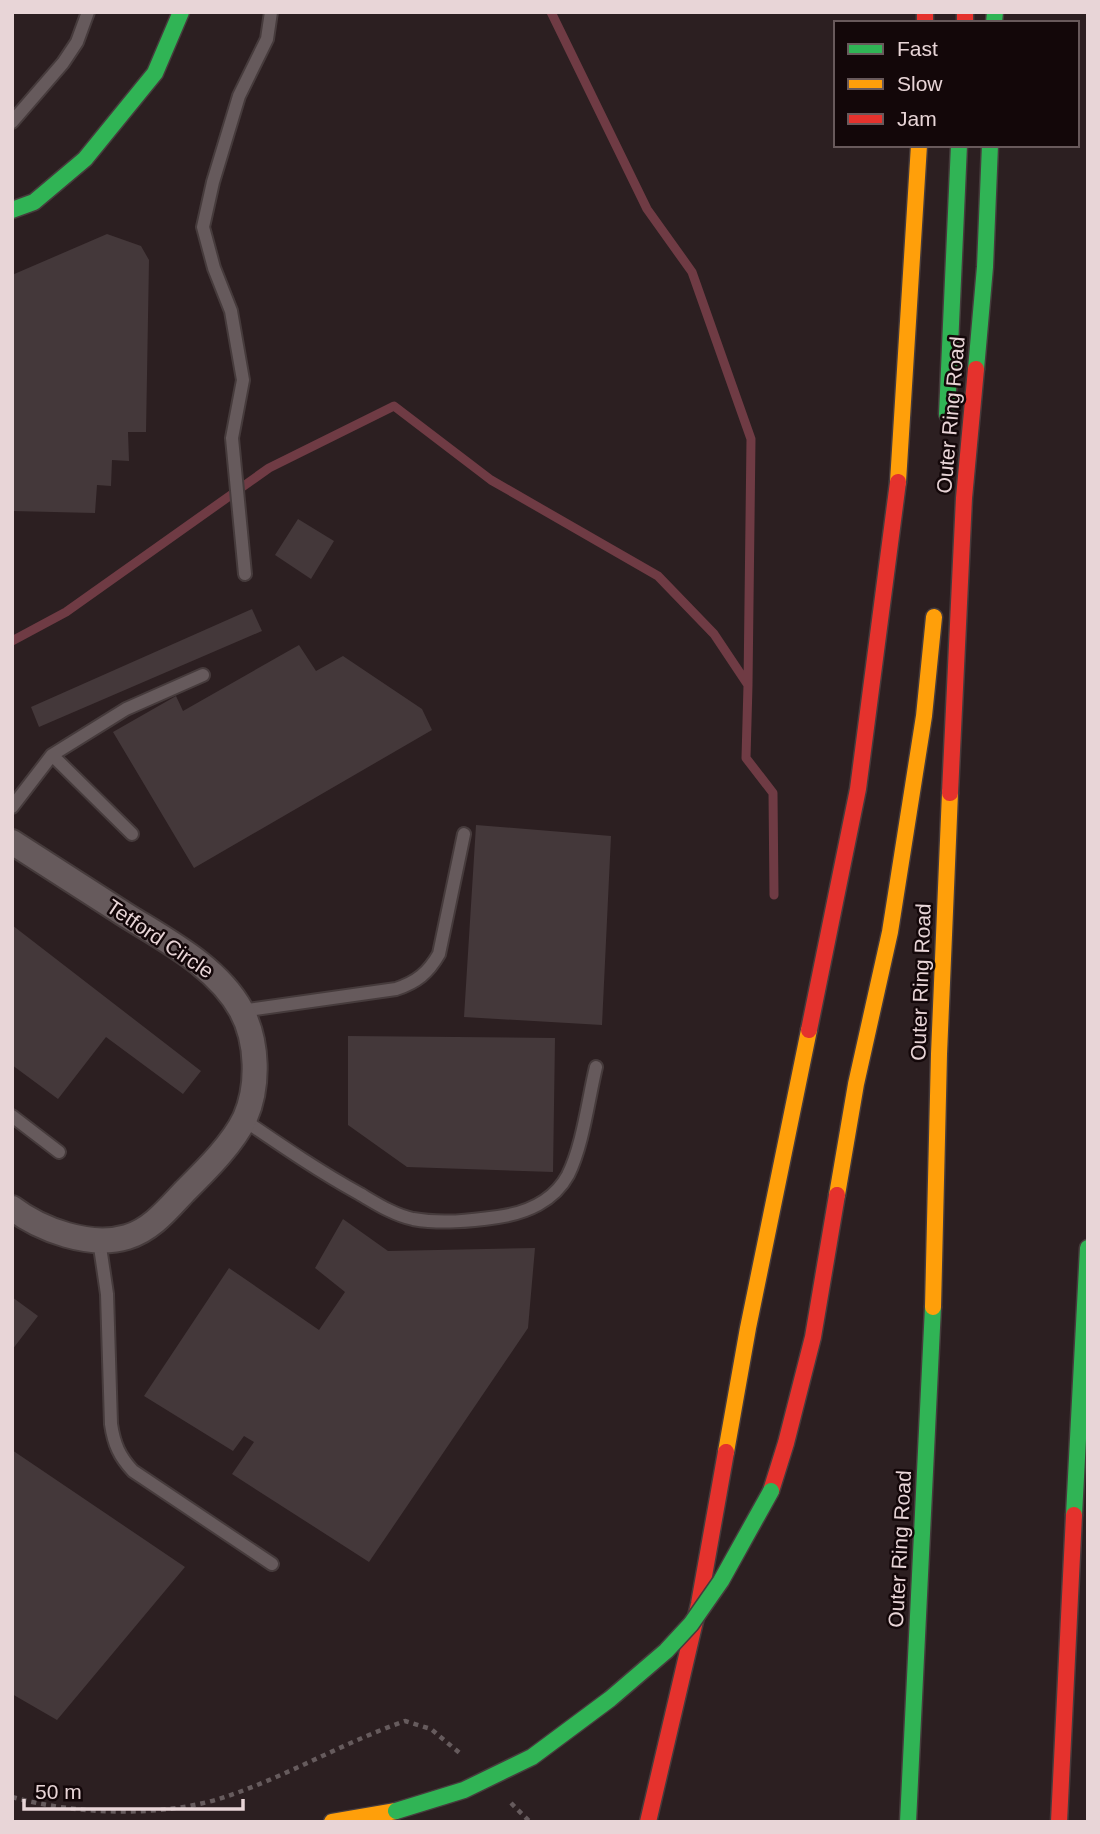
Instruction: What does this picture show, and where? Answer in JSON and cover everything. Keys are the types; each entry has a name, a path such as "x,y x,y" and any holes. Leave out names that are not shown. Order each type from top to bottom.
{"main road":[{"path":"12,210 34,202 85,159 155,73 181,12"},
{"path":"648,1822 699,1604 748,1328 858,789 897,491 919,147"},
{"path":"947,436 959,147"},
{"name":"Outer Ring Road","path":"908,1822 936,1260 939,1054 950,769 964,498 985,267 990,147"},
{"path":"331,1822 396,1811 464,1790 532,1757 610,1699 666,1651 691,1624 721,1581 771,1491 813,1337 856,1084 890,932 924,716 936,596"},
{"path":"1059,1822 1088,1248"}],"street":[{"name":"Tetford Circle","path":"12,842 169,942 219,979 242,1011 254,1055 251,1100 244,1120 213,1163 153,1224 127,1237 99,1240 51,1232 12,1208"}],"lane":[{"path":"12,122 78,42 89,12"},
{"path":"245,573 232,438 243,380 231,311 214,268 203,227 213,182 239,96 267,39 271,12"},
{"path":"12,807 52,755 126,709 203,675"},
{"path":"52,755 132,834"},
{"path":"242,1011 396,989 423,976 439,954 464,834"},
{"path":"244,1120 322,1173 392,1212 431,1221 456,1222 494,1218 516,1214 536,1206 560,1186 568,1174 580,1137 596,1067"},
{"path":"12,1116 60,1152"},
{"path":"99,1240 107,1294 111,1424 114,1443 121,1458 133,1471 272,1564"}],"path":[{"path":"12,1797 101,1811 172,1808 227,1797 405,1721 431,1729 454,1747"}],"building":[{"path":"107,234 141,246 149,260 146,432 128,432 129,461 112,460 111,486 97,485 95,513 12,511 12,275"},
{"path":"298,519 334,541 311,579 275,555"},
{"path":"252,609 262,631 39,727 31,707"},
{"path":"299,645 316,671 343,656 422,709 432,730 194,868 113,732 176,696 183,711"},
{"path":"476,825 611,836 602,1025 464,1017"},
{"path":"12,925 201,1071 183,1094 106,1037 58,1099 12,1065"},
{"path":"348,1036 555,1038 553,1172 407,1167 348,1125"},
{"path":"343,1219 388,1251 535,1248 528,1328 369,1562 232,1474 254,1442 244,1436 233,1451 144,1396 229,1268 319,1330 345,1292 315,1268"},
{"path":"12,1297 38,1316 12,1350"},
{"path":"12,1450 185,1567 57,1720 12,1694"}],"waterway":[{"path":"551,12 647,209 692,272 751,439 748,685"},
{"path":"12,641 66,612 269,468 394,406 491,480 658,576 714,634 748,685 746,758 773,793 774,895"}],"traffic: fast":[{"path":"12,210 34,202 85,159 155,73 181,12"},
{"path":"994,21 995,12"},
{"path":"947,414 959,147"},
{"path":"976,369 985,267 990,147"},
{"path":"1074,1515 1088,1248"},
{"path":"908,1822 933,1307"},
{"path":"396,1811 464,1790 532,1757 610,1699 666,1651 691,1624 721,1581 771,1491"}],"traffic: slow":[{"path":"898,482 919,147"},
{"path":"837,1195 856,1084 890,932 924,716 934,617"},
{"path":"933,1307 939,1054 950,793"},
{"path":"726,1452 748,1328 809,1030"},
{"path":"332,1822 396,1811"}],"traffic: jam":[{"path":"925,12 925,21"},
{"path":"965,12 965,21"},
{"path":"950,793 964,498 976,369"},
{"path":"809,1030 858,789 898,482"},
{"path":"771,1491 813,1337 837,1195"},
{"path":"648,1822 699,1604 726,1452"},
{"path":"1059,1822 1074,1515"}]}
